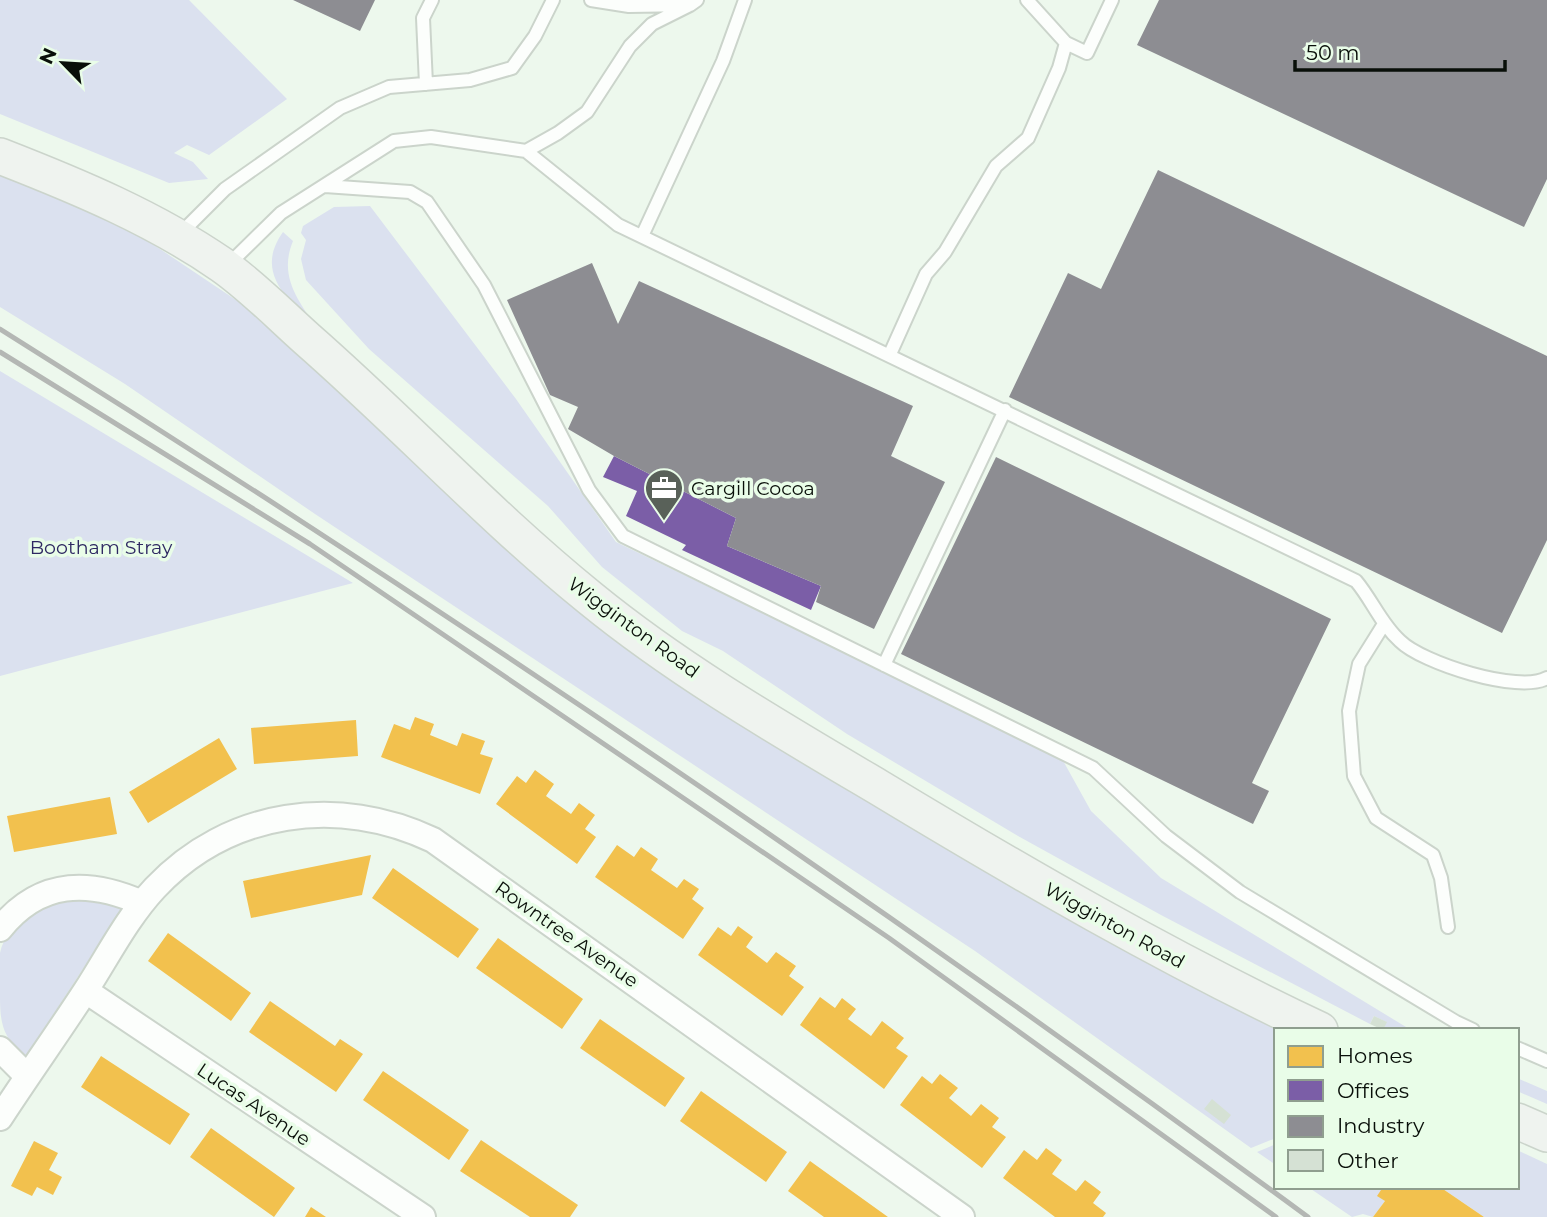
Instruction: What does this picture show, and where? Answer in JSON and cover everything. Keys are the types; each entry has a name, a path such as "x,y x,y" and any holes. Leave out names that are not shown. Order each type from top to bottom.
{"main road":[{"name":"Wigginton Road","path":"0,156 95,193 177,236 226,267 338,366 489,512 593,601 703,678 1008,866 1209,977 1316,1028"},
{"path":"1519,1122 1547,1134"}],"street":[{"name":"Rowntree Avenue","path":"0,1118 142,903 177,867 221,837 251,825 307,814 340,814 402,825 433,840 962,1217"},
{"path":"0,929 13,913 34,898 74,886 97,887 142,903"},
{"name":"Lucas Avenue","path":"86,991 423,1217"},
{"path":"0,1049 27,1076"}],"lane":[{"path":"426,84 423,18 432,0"},
{"path":"177,236 225,189 340,108 389,87 470,80 512,68 535,36 553,0"},
{"path":"591,0 629,6 694,2"},
{"path":"642,236 723,61 745,0"},
{"path":"1027,0 1066,43 1087,53 1112,0"},
{"path":"526,151 587,112 630,46 652,24 694,2"},
{"path":"890,354 926,274 945,252 996,166 1028,138 1059,68 1066,43"},
{"path":"226,267 281,213 394,141 431,137 526,151 618,225 1356,581 1375,603 1384,624 1402,644 1461,671 1499,682 1541,681 1547,678"},
{"path":"325,186 410,192 427,202 484,285 589,490 623,536 1093,768 1166,836 1240,892 1469,1028"},
{"path":"884,665 1004,410"},
{"path":"1384,624 1359,664 1349,711 1354,776 1376,818 1433,855 1441,878 1448,928"},
{"path":"1519,1049 1547,1061"}],"green space":[{"path":"0,0 189,0 287,99 209,155 187,145 174,153 193,162 208,179 169,183 0,114"},
{"path":"0,175 86,207 154,245 239,302 518,553 1290,1028 1274,1028 1274,1139 1251,1148 975,951 315,514 125,384 0,307"},
{"path":"370,206 516,399 616,542 1061,757 1091,811 1161,878 1408,1028 1384,1028 1386,1022 1374,1016 1370,1024 1161,915 1018,836 847,734 723,651 682,631 602,567 548,506 369,349 306,280 301,259 306,240 301,233 303,226 334,207"},
{"path":"283,232 293,241 289,254 289,277 298,299 318,330 287,297 274,274 272,261 275,247"},
{"name":"Bootham Stray","path":"0,371 353,583 0,676"},
{"path":"75,900 99,900 122,909 25,1058 11,1042 2,1020 0,953 10,932 19,923 52,905"},
{"path":"1519,1079 1547,1091 1547,1104 1519,1092"},
{"path":"1274,1145 1274,1164 1257,1152"},
{"path":"1519,1151 1547,1164 1547,1217 1484,1217 1443,1189 1519,1189"},
{"path":"1311,1189 1382,1189 1378,1196 1385,1201 1373,1217 1363,1214 1352,1217"}],"building: Homes":[{"path":"415,717 434,724 430,735 457,746 462,733 485,741 480,754 493,758 480,794 381,757 394,724 410,730"},
{"path":"356,720 358,756 254,764 251,728"},
{"path":"219,738 237,769 148,823 129,792"},
{"path":"535,770 554,784 546,796 571,814 579,803 595,815 585,829 596,837 577,864 496,804 517,776 526,783"},
{"path":"110,797 117,834 14,852 7,816"},
{"path":"617,845 634,857 641,847 658,859 651,870 677,888 684,879 699,889 692,899 704,908 683,939 595,877"},
{"path":"371,855 362,895 251,918 243,881"},
{"path":"393,868 479,929 458,958 372,898"},
{"path":"738,926 753,937 746,947 767,963 776,952 796,966 789,976 804,987 782,1016 698,955 718,927 731,936"},
{"path":"168,933 251,993 231,1021 148,961"},
{"path":"498,938 583,999 562,1029 476,968"},
{"path":"820,997 835,1008 842,998 856,1009 848,1019 871,1036 882,1021 904,1038 896,1048 908,1056 884,1089 800,1025"},
{"path":"270,1001 335,1046 340,1039 363,1054 336,1092 249,1032"},
{"path":"600,1019 685,1078 665,1107 580,1048"},
{"path":"101,1056 190,1114 170,1145 81,1087"},
{"path":"383,1071 469,1130 449,1160 363,1100"},
{"path":"940,1074 958,1088 949,1098 971,1116 981,1104 999,1118 992,1127 1006,1137 982,1168 900,1105 922,1076 932,1084"},
{"path":"701,1091 787,1152 766,1182 680,1121"},
{"path":"211,1128 295,1188 274,1217 190,1157"},
{"path":"481,1140 578,1205 570,1217 530,1217 460,1171"},
{"path":"34,1141 58,1153 49,1170 62,1177 53,1195 37,1187 32,1196 11,1186"},
{"path":"1046,1148 1062,1160 1052,1174 1076,1191 1085,1180 1101,1192 1093,1203 1106,1213 1103,1217 1055,1217 1003,1178 1024,1150 1037,1160"},
{"path":"810,1161 888,1217 824,1217 788,1191"},
{"path":"1382,1189 1443,1189 1484,1217 1373,1217 1385,1201 1377,1196"},
{"path":"311,1207 326,1217 305,1217"}],"building: Offices":[{"path":"614,456 736,518 727,546 821,586 811,610 682,550 686,545 626,516 637,491 603,477"}],"building: Industry":[{"path":"293,0 375,0 360,31"},
{"path":"1159,0 1547,0 1547,179 1524,227 1137,45"},
{"path":"1158,170 1547,356 1547,540 1502,633 1009,397 1068,273 1101,289"},
{"path":"592,263 618,324 639,281 913,406 891,456 945,482 874,629 816,602 821,586 727,546 736,518 614,456 568,429 578,407 550,395 507,300"},
{"path":"996,457 1331,619 1252,783 1269,791 1253,824 901,654"}],"building: Other":[{"path":"1374,1016 1387,1022 1384,1028 1370,1024"},
{"path":"1212,1099 1231,1115 1224,1124 1204,1109"}],"railway":[{"path":"0,329 333,542 662,761 987,986 1308,1217"},
{"path":"0,352 310,544 889,938 1276,1217"}],"place":[{"name":"Cargill Cocoa","path":"664,522"}]}
